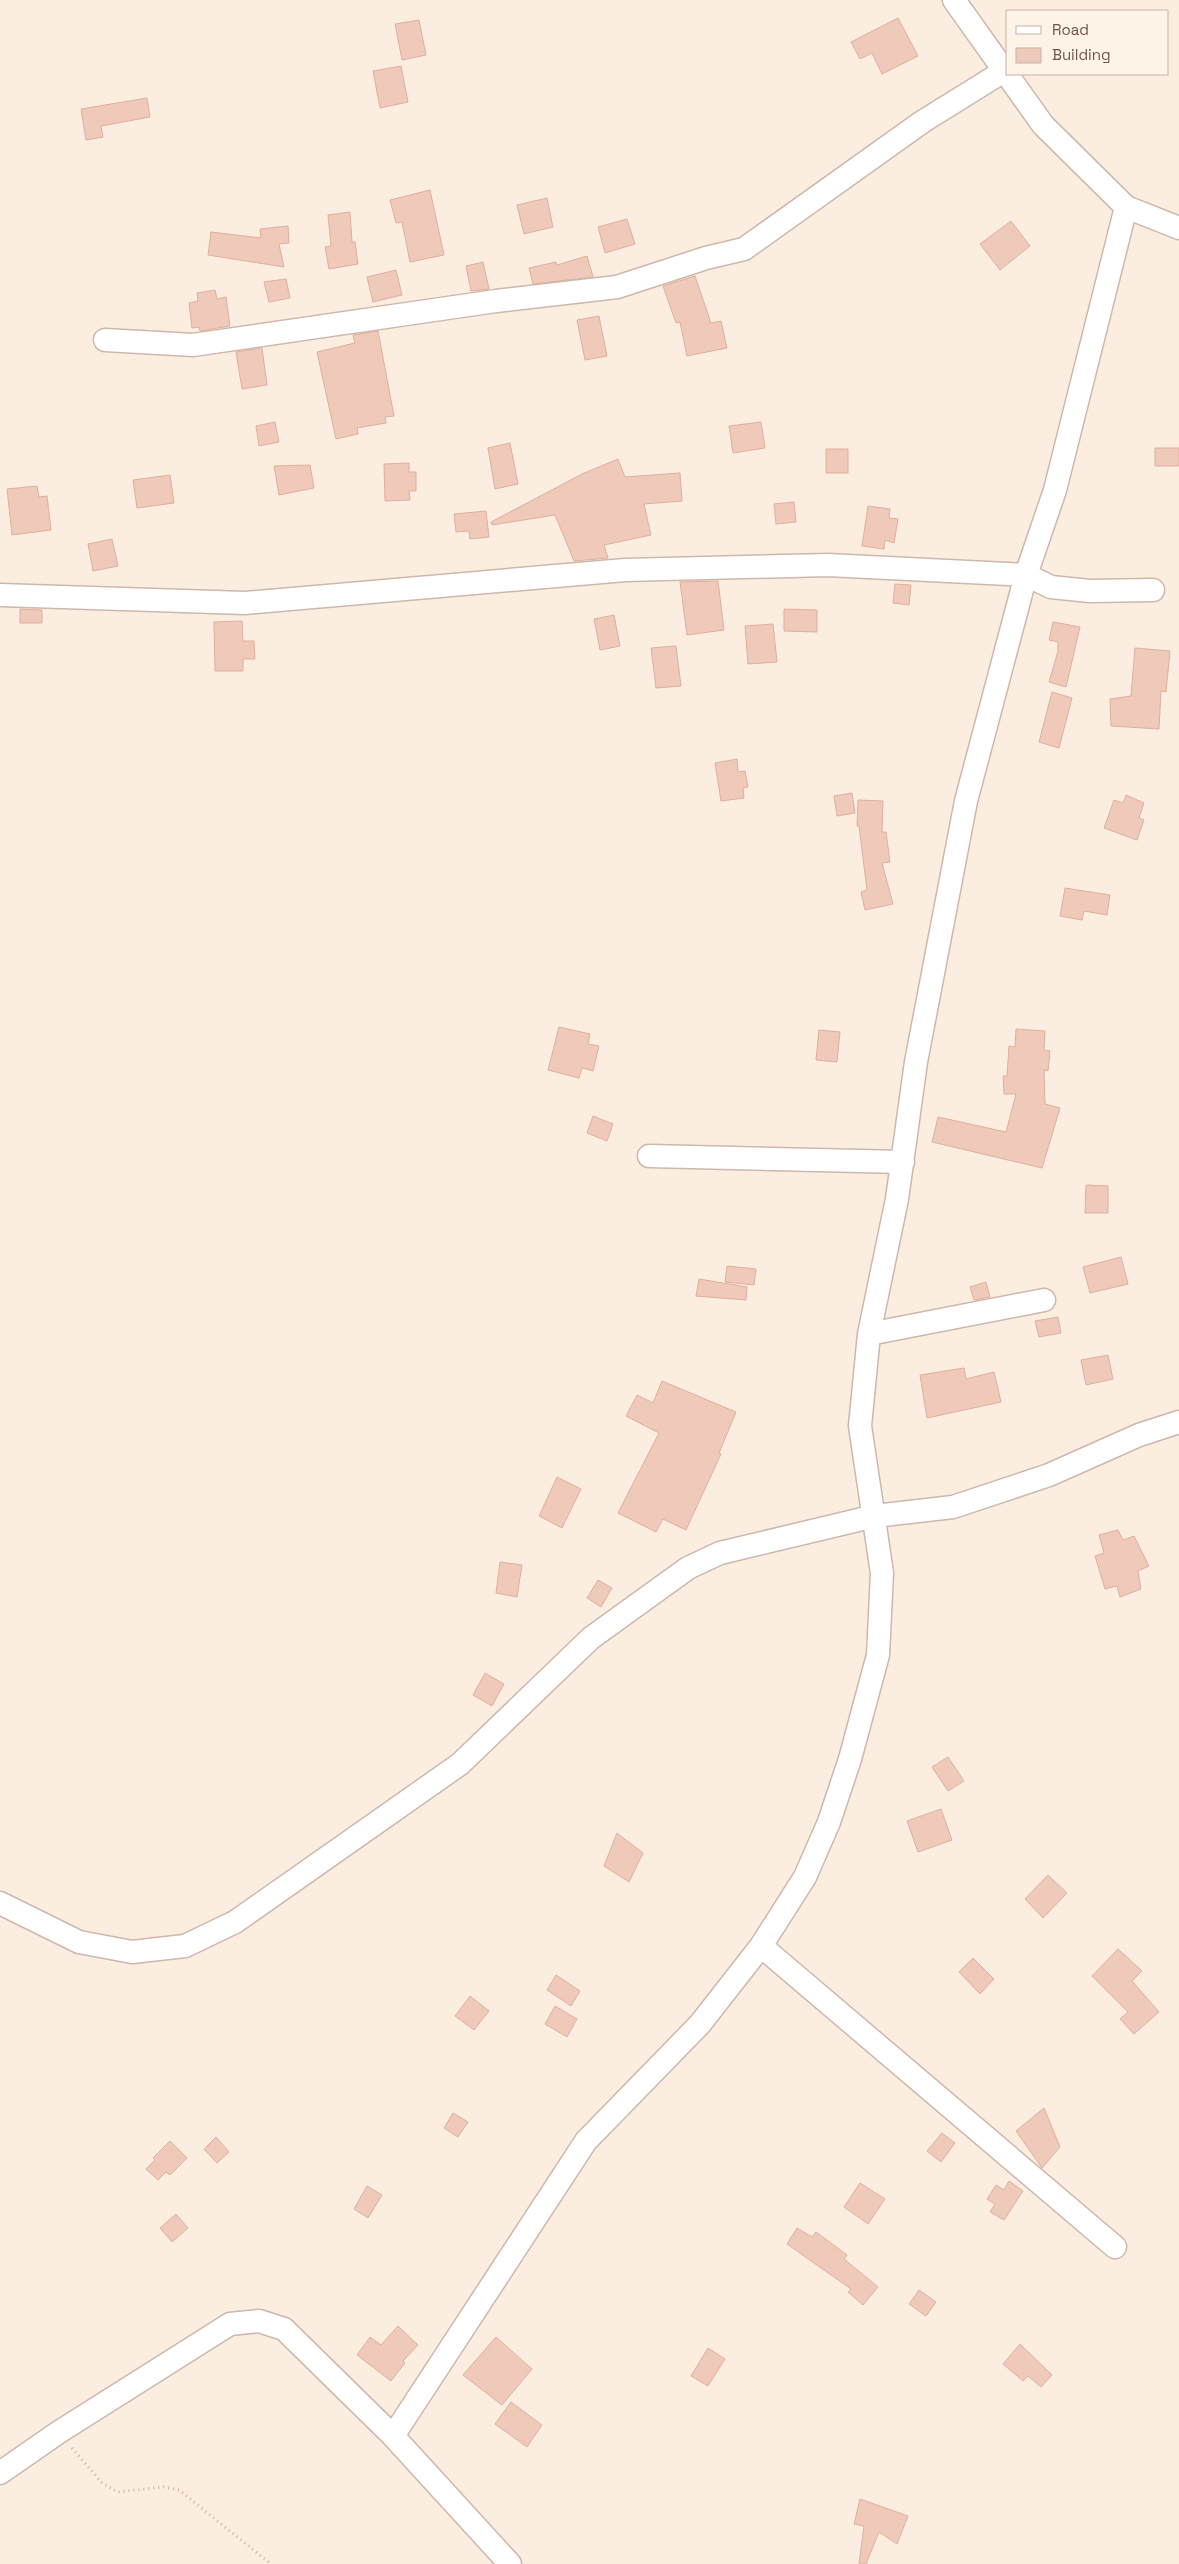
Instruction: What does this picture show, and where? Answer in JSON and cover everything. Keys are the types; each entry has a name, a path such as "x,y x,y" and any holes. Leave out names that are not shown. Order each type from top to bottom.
{"street":[{"path":"954,0 1006,73"},
{"path":"105,340 193,345 496,301 617,287 706,258 744,250 922,122 1004,70"},
{"path":"1008,75 1043,125 1126,207 1179,228"},
{"path":"393,2436 586,2141 700,2024 761,1946 805,1877 829,1822 850,1759 878,1655 882,1573 875,1516 860,1426 869,1334 903,1162 916,1062 966,801 1026,575 1055,490 1126,207"},
{"path":"0,595 245,603 625,570 809,565 1026,575 1051,587 1090,591 1153,590"},
{"path":"649,1156 903,1162"},
{"path":"869,1334 1044,1300"},
{"path":"0,1903 78,1942 132,1952 185,1946 235,1922 460,1764 591,1638 688,1568 720,1553 875,1516 954,1507 1049,1475 1139,1435 1179,1422"},
{"path":"761,1946 1115,2247"},
{"path":"0,2473 59,2432 230,2324 259,2321 284,2329 393,2436 510,2564"}],"path":[{"path":"59,2432 102,2483 118,2492 164,2487 179,2490 271,2564"}],"building":[{"path":"898,18 918,56 882,74 872,53 860,59 851,42"},
{"path":"419,20 426,55 402,60 395,24"},
{"path":"401,66 408,102 380,108 373,71"},
{"path":"147,98 150,117 101,126 103,137 86,140 81,109"},
{"path":"430,190 444,255 410,262 402,222 396,223 390,200"},
{"path":"547,198 553,227 524,234 517,205"},
{"path":"350,212 352,242 355,242 358,264 329,269 325,247 331,246 328,215"},
{"path":"627,219 635,244 605,253 598,227"},
{"path":"1011,221 1030,246 1000,270 980,244"},
{"path":"288,226 289,243 279,244 284,267 208,255 211,232 261,238 260,229"},
{"path":"587,256 593,277 533,284 529,268 556,262 557,265"},
{"path":"483,262 489,289 471,291 466,266"},
{"path":"396,270 402,295 373,302 367,277"},
{"path":"695,276 711,323 721,321 727,348 687,356 680,322 676,323 663,286"},
{"path":"286,279 290,298 269,302 264,282"},
{"path":"215,290 217,299 226,297 230,326 200,331 199,327 192,328 189,303 198,301 197,293"},
{"path":"599,316 607,356 585,360 577,320"},
{"path":"378,331 394,416 385,417 386,423 357,428 358,434 336,439 317,352 355,343 353,335"},
{"path":"262,348 267,385 242,389 236,352"},
{"path":"275,422 279,442 259,446 256,426"},
{"path":"761,422 765,448 733,453 729,426"},
{"path":"510,443 518,484 495,489 488,448"},
{"path":"1155,448 1179,448 1179,466 1155,466"},
{"path":"826,449 848,449 848,473 826,473"},
{"path":"618,459 625,477 680,473 682,501 644,504 651,535 604,545 608,558 574,561 555,515 492,525 491,522 582,474"},
{"path":"409,463 409,472 416,472 416,491 409,491 410,500 385,501 384,464"},
{"path":"310,465 314,488 279,495 274,466"},
{"path":"170,475 174,503 137,508 133,480"},
{"path":"37,486 39,497 47,496 51,530 12,535 7,489"},
{"path":"794,502 796,522 776,524 774,504"},
{"path":"868,506 890,509 889,518 898,519 894,543 885,540 884,549 862,546"},
{"path":"486,511 489,537 470,539 469,531 456,532 454,514"},
{"path":"112,539 118,566 93,571 88,544"},
{"path":"718,581 724,630 687,635 680,582"},
{"path":"895,584 911,585 909,605 893,603"},
{"path":"20,609 42,610 42,623 20,623"},
{"path":"784,609 817,610 817,632 784,631"},
{"path":"614,615 620,646 600,650 594,619"},
{"path":"242,621 243,641 254,641 255,659 243,659 243,671 215,671 214,622"},
{"path":"1053,622 1080,627 1066,687 1049,682 1058,651 1058,642 1049,640"},
{"path":"773,624 777,662 748,664 745,626"},
{"path":"676,646 681,686 656,688 651,648"},
{"path":"1135,648 1170,651 1166,692 1161,691 1159,729 1111,726 1110,699 1131,696"},
{"path":"1052,692 1072,698 1059,748 1039,742"},
{"path":"737,759 738,772 745,771 748,787 743,788 744,798 721,801 715,763"},
{"path":"852,793 855,813 837,816 834,796"},
{"path":"1126,795 1144,803 1139,818 1144,820 1137,840 1104,828 1114,800 1123,803"},
{"path":"858,800 883,801 882,832 886,832 890,862 882,863 893,904 865,910 861,892 867,890 859,826 857,826"},
{"path":"1065,888 1110,895 1107,915 1084,911 1082,920 1060,916"},
{"path":"559,1027 590,1034 588,1044 599,1046 593,1071 582,1068 579,1078 548,1070"},
{"path":"1016,1029 1045,1031 1044,1050 1050,1051 1048,1071 1044,1070 1045,1104 1060,1108 1042,1168 932,1142 938,1117 1006,1132 1016,1094 1004,1094 1003,1076 1007,1076 1009,1046 1015,1047"},
{"path":"819,1030 840,1032 837,1062 816,1060"},
{"path":"593,1116 613,1124 607,1141 587,1133"},
{"path":"1086,1185 1108,1186 1108,1213 1085,1213"},
{"path":"1121,1257 1128,1284 1090,1293 1083,1267"},
{"path":"727,1266 756,1269 754,1285 725,1282"},
{"path":"699,1279 747,1287 746,1300 696,1296"},
{"path":"986,1282 990,1297 974,1300 970,1287"},
{"path":"1058,1317 1061,1333 1039,1337 1035,1321"},
{"path":"1108,1355 1113,1379 1086,1385 1081,1360"},
{"path":"964,1368 966,1379 994,1372 1001,1402 927,1418 920,1375"},
{"path":"662,1381 736,1412 719,1453 721,1454 686,1530 663,1519 656,1532 618,1513 659,1433 626,1416 637,1395 653,1403"},
{"path":"557,1477 581,1489 562,1528 539,1516"},
{"path":"1118,1530 1123,1540 1134,1536 1149,1566 1138,1571 1141,1589 1120,1597 1117,1586 1105,1589 1095,1556 1104,1553 1099,1535"},
{"path":"500,1562 522,1565 517,1597 496,1593"},
{"path":"598,1580 612,1588 601,1607 587,1598"},
{"path":"485,1673 504,1684 492,1706 473,1695"},
{"path":"948,1757 964,1781 948,1791 932,1767"},
{"path":"941,1809 952,1840 918,1852 907,1821"},
{"path":"617,1833 643,1853 629,1882 604,1866"},
{"path":"1048,1875 1067,1893 1043,1918 1025,1899"},
{"path":"1118,1949 1142,1971 1132,1981 1159,2012 1134,2034 1120,2019 1128,2012 1092,1976"},
{"path":"973,1958 994,1979 980,1994 959,1972"},
{"path":"556,1975 580,1991 571,2006 547,1990"},
{"path":"470,1996 489,2011 474,2030 455,2016"},
{"path":"555,2006 577,2019 567,2037 545,2024"},
{"path":"1044,2108 1060,2147 1042,2168 1016,2131"},
{"path":"453,2113 468,2122 458,2137 444,2128"},
{"path":"942,2133 955,2143 941,2162 927,2151"},
{"path":"216,2137 229,2152 217,2163 204,2149"},
{"path":"170,2141 187,2158 170,2175 166,2172 158,2180 146,2169 155,2160 153,2158"},
{"path":"1009,2181 1023,2191 1004,2220 990,2212 995,2204 987,2199 996,2185 1004,2190"},
{"path":"860,2183 885,2199 868,2224 844,2207"},
{"path":"367,2186 382,2195 368,2218 354,2209"},
{"path":"176,2214 188,2228 172,2242 160,2228"},
{"path":"797,2228 812,2237 816,2232 847,2255 844,2259 878,2287 863,2305 848,2292 851,2289 787,2244"},
{"path":"919,2290 936,2302 926,2316 909,2304"},
{"path":"398,2326 418,2345 403,2361 405,2363 391,2381 357,2355 370,2337 381,2345"},
{"path":"496,2337 532,2369 502,2405 463,2375"},
{"path":"1020,2344 1052,2375 1041,2387 1028,2376 1023,2381 1003,2364"},
{"path":"708,2348 725,2359 708,2386 691,2376"},
{"path":"511,2402 542,2425 527,2447 495,2424"},
{"path":"860,2499 908,2516 897,2544 879,2532 866,2564 859,2564 864,2526 854,2524"}]}
